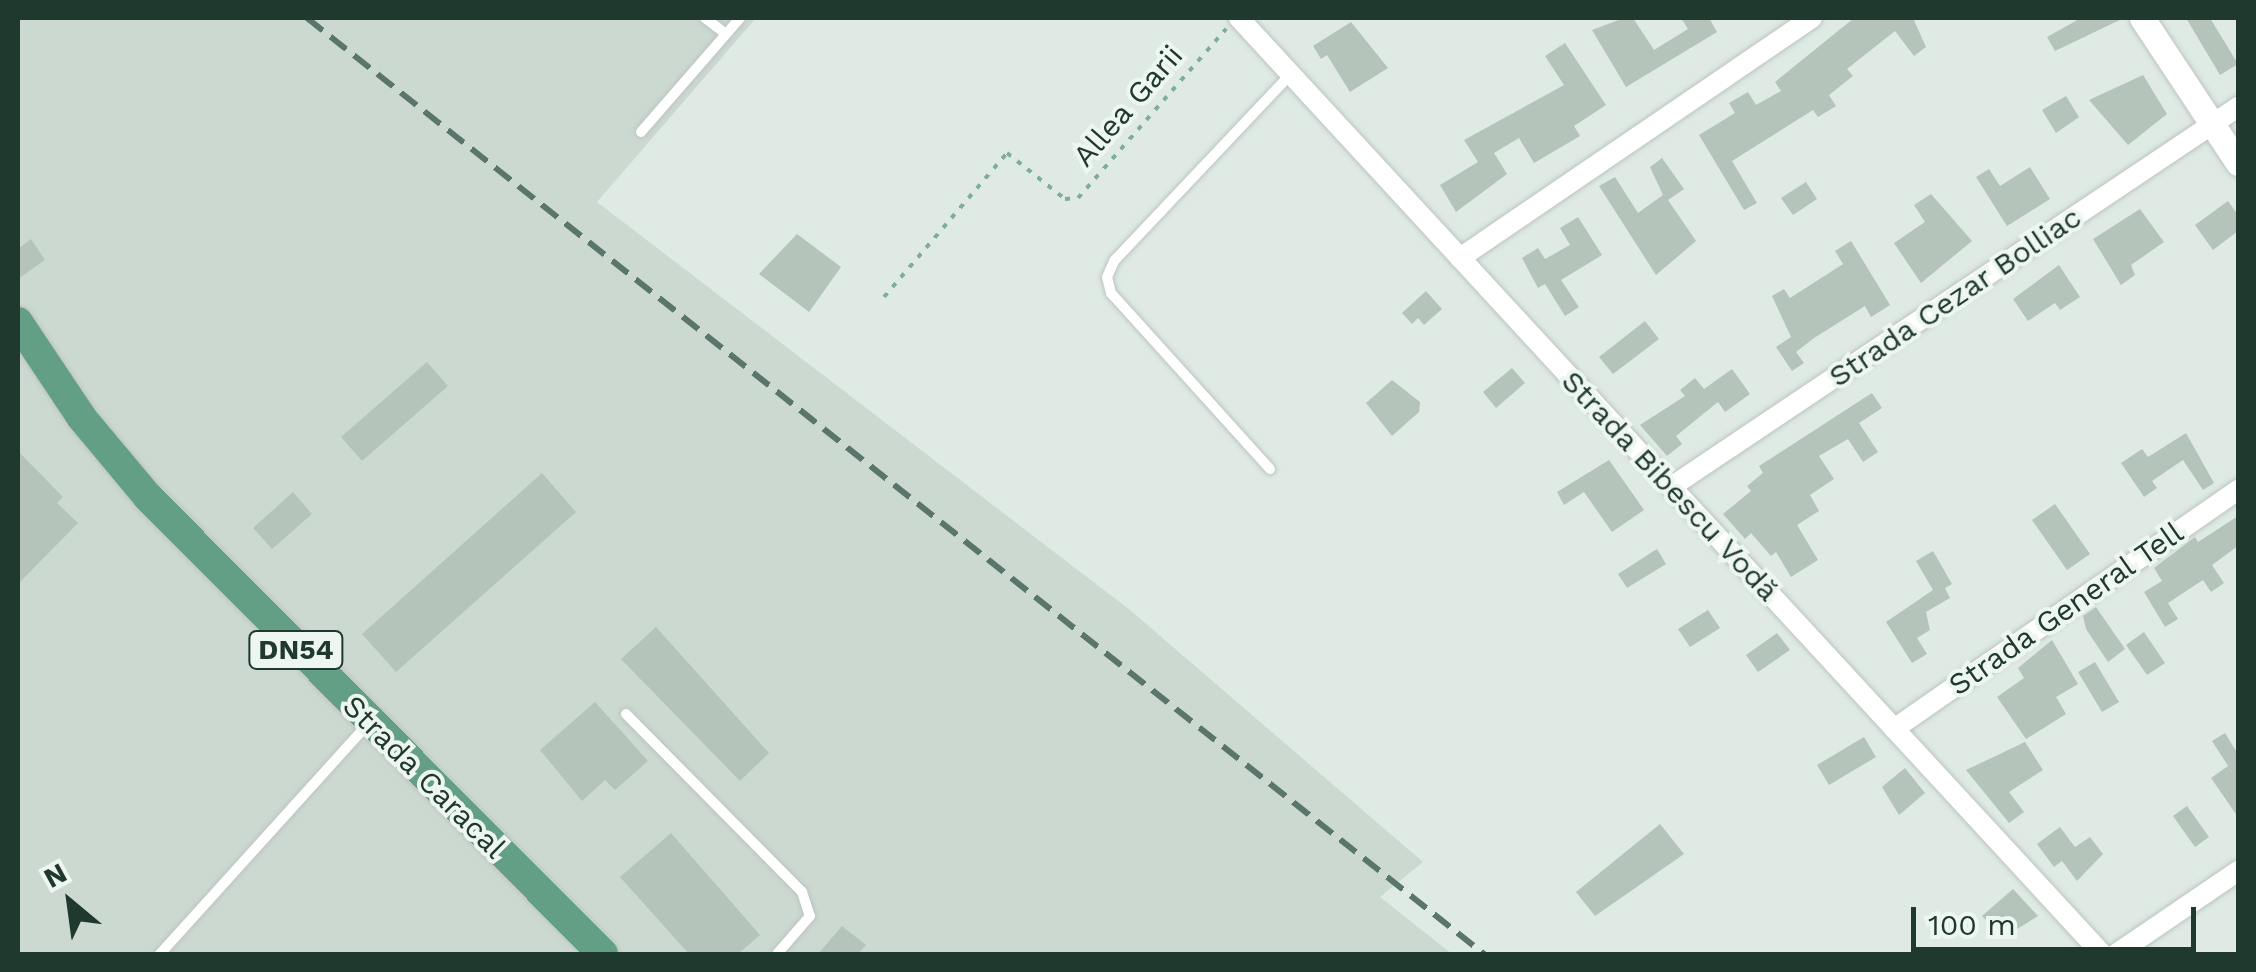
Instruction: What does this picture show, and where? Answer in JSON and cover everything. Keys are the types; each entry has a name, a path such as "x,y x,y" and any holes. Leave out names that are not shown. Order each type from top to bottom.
{"main road":[{"name":"Strada Caracal","path":"18,322 82,418 148,497 368,723 602,954"}],"street":[{"name":"Strada Bibescu Vodă","path":"1237,18 2102,954"},
{"path":"1460,258 1812,18"},
{"path":"2142,18 2238,162"},
{"name":"Strada Cezar Bolliac","path":"1670,486 2238,107"},
{"name":"Strada General Tell","path":"1894,728 2238,490"},
{"path":"2116,954 2238,871"}],"lane":[{"path":"704,18 726,34"},
{"path":"641,132 740,18"},
{"path":"1270,470 1111,293 1107,277 1114,261 1291,74"},
{"path":"626,714 802,892 810,916 777,954"},
{"path":"160,954 368,723"}],"path":[{"name":"Allea Garii","path":"884,296 1006,153 1065,199 1078,198 1237,18"}],"shaded area":[{"path":"18,18 756,18 597,202 1130,610 1423,862 1380,897 1452,954 18,954"}],"building":[{"path":"1633,18 1654,50 1688,29 1681,18 1709,18 1717,32 1626,87 1592,30"},
{"path":"1854,18 1913,18 1926,47 1914,56 1895,31 1847,69 1853,76 1829,95 1836,106 1818,117 1813,110 1732,161 1757,203 1744,210 1699,135 1735,113 1729,103 1748,92 1756,105 1781,91 1775,82"},
{"path":"2081,18 2124,18 2055,51 2047,37"},
{"path":"2186,18 2210,18 2238,64 2220,75"},
{"path":"1351,22 1388,68 1350,92 1327,55 1321,59 1313,46"},
{"path":"1565,43 1606,105 1574,126 1580,136 1534,163 1519,138 1494,153 1507,174 1456,212 1440,185 1478,162 1464,140 1564,85 1545,56"},
{"path":"2143,75 2167,114 2128,145 2089,100"},
{"path":"2066,96 2079,117 2056,133 2042,110"},
{"path":"1662,158 1684,189 1668,200 1696,241 1656,275 1599,186 1615,177 1638,213 1663,195 1650,167"},
{"path":"2030,167 2050,199 2007,226 1976,177 1989,169 2000,186"},
{"path":"1806,182 1817,199 1793,215 1781,198"},
{"path":"1931,194 1972,241 1921,283 1894,243 1925,222 1914,205"},
{"path":"2228,201 2238,215 2238,231 2213,250 2195,225"},
{"path":"2140,209 2164,242 2131,265 2135,275 2121,285 2093,239"},
{"path":"1578,217 1602,255 1561,280 1579,307 1565,316 1545,284 1538,288 1522,258 1538,248 1545,259 1570,245 1560,228"},
{"path":"797,234 841,267 809,312 759,274"},
{"path":"31,239 45,260 18,279 18,249"},
{"path":"1851,241 1890,305 1871,317 1865,306 1814,338 1796,352 1804,363 1792,371 1776,347 1791,337 1772,296 1784,289 1790,298 1843,264 1835,251"},
{"path":"2059,265 2080,297 2060,310 2055,303 2028,321 2013,299"},
{"path":"1426,291 1442,309 1424,325 1418,318 1412,324 1402,313"},
{"path":"1645,321 1659,339 1613,374 1599,357"},
{"path":"427,362 448,386 362,461 341,437"},
{"path":"1512,368 1525,383 1496,408 1483,392"},
{"path":"1732,369 1750,394 1725,412 1718,402 1676,436 1682,444 1667,456 1640,425 1685,396 1680,390 1695,378 1704,389"},
{"path":"1392,380 1420,402 1419,412 1392,436 1366,403"},
{"path":"1872,393 1882,408 1859,423 1878,452 1863,462 1848,439 1819,456 1834,479 1810,495 1819,511 1797,525 1818,560 1791,577 1776,552 1771,556 1751,533 1745,539 1723,514 1751,491 1747,486 1763,473 1759,466"},
{"path":"2186,433 2214,483 2203,490 2183,460 2152,481 2157,488 2144,497 2121,463 2142,449 2148,457"},
{"path":"18,451 63,497 57,503 78,523 18,584"},
{"path":"1609,460 1644,510 1612,532 1584,492 1564,505 1557,492"},
{"path":"542,473 576,512 396,672 362,634"},
{"path":"293,492 312,514 272,549 253,528"},
{"path":"2055,504 2090,554 2067,570 2032,520"},
{"path":"2238,516 2238,546 2212,565 2224,583 2211,592 2203,580 2168,603 2178,619 2165,627 2144,592 2162,581 2154,568 2195,537 2198,542"},
{"path":"1657,549 1666,564 1627,588 1618,574"},
{"path":"1933,551 1952,584 1945,588 1950,598 1926,612 1930,630 1917,638 1927,654 1912,663 1886,622 1933,590 1916,561"},
{"path":"2096,607 2125,649 2108,662 2086,629 2083,616"},
{"path":"1708,610 1720,628 1690,647 1678,629"},
{"path":"656,627 769,753 740,781 621,659"},
{"path":"2144,632 2165,663 2147,675 2126,645"},
{"path":"1777,633 1790,650 1758,672 1746,655"},
{"path":"2052,640 2078,684 2056,697 2066,714 2026,739 1997,697 2024,678 2018,668"},
{"path":"2095,662 2119,702 2102,712 2078,672"},
{"path":"595,702 648,761 615,790 605,780 582,801 540,750"},
{"path":"2225,733 2238,754 2238,817 2211,778 2228,766 2236,778 2212,741"},
{"path":"1864,737 1876,757 1829,785 1817,765"},
{"path":"2025,742 2043,770 2009,792 2024,812 2009,823 1966,770"},
{"path":"1905,768 1925,793 1899,815 1882,787"},
{"path":"2187,806 2209,837 2195,847 2173,816"},
{"path":"1660,824 1684,854 1595,916 1576,892"},
{"path":"2060,827 2075,847 2090,837 2103,854 2077,881 2062,861 2054,867 2037,844"},
{"path":"671,833 760,935 738,954 689,954 620,877"},
{"path":"2013,889 2038,916 2003,938 1982,916"},
{"path":"842,926 866,945 858,954 818,954"}],"railway":[{"path":"307,18 1484,954"}]}
